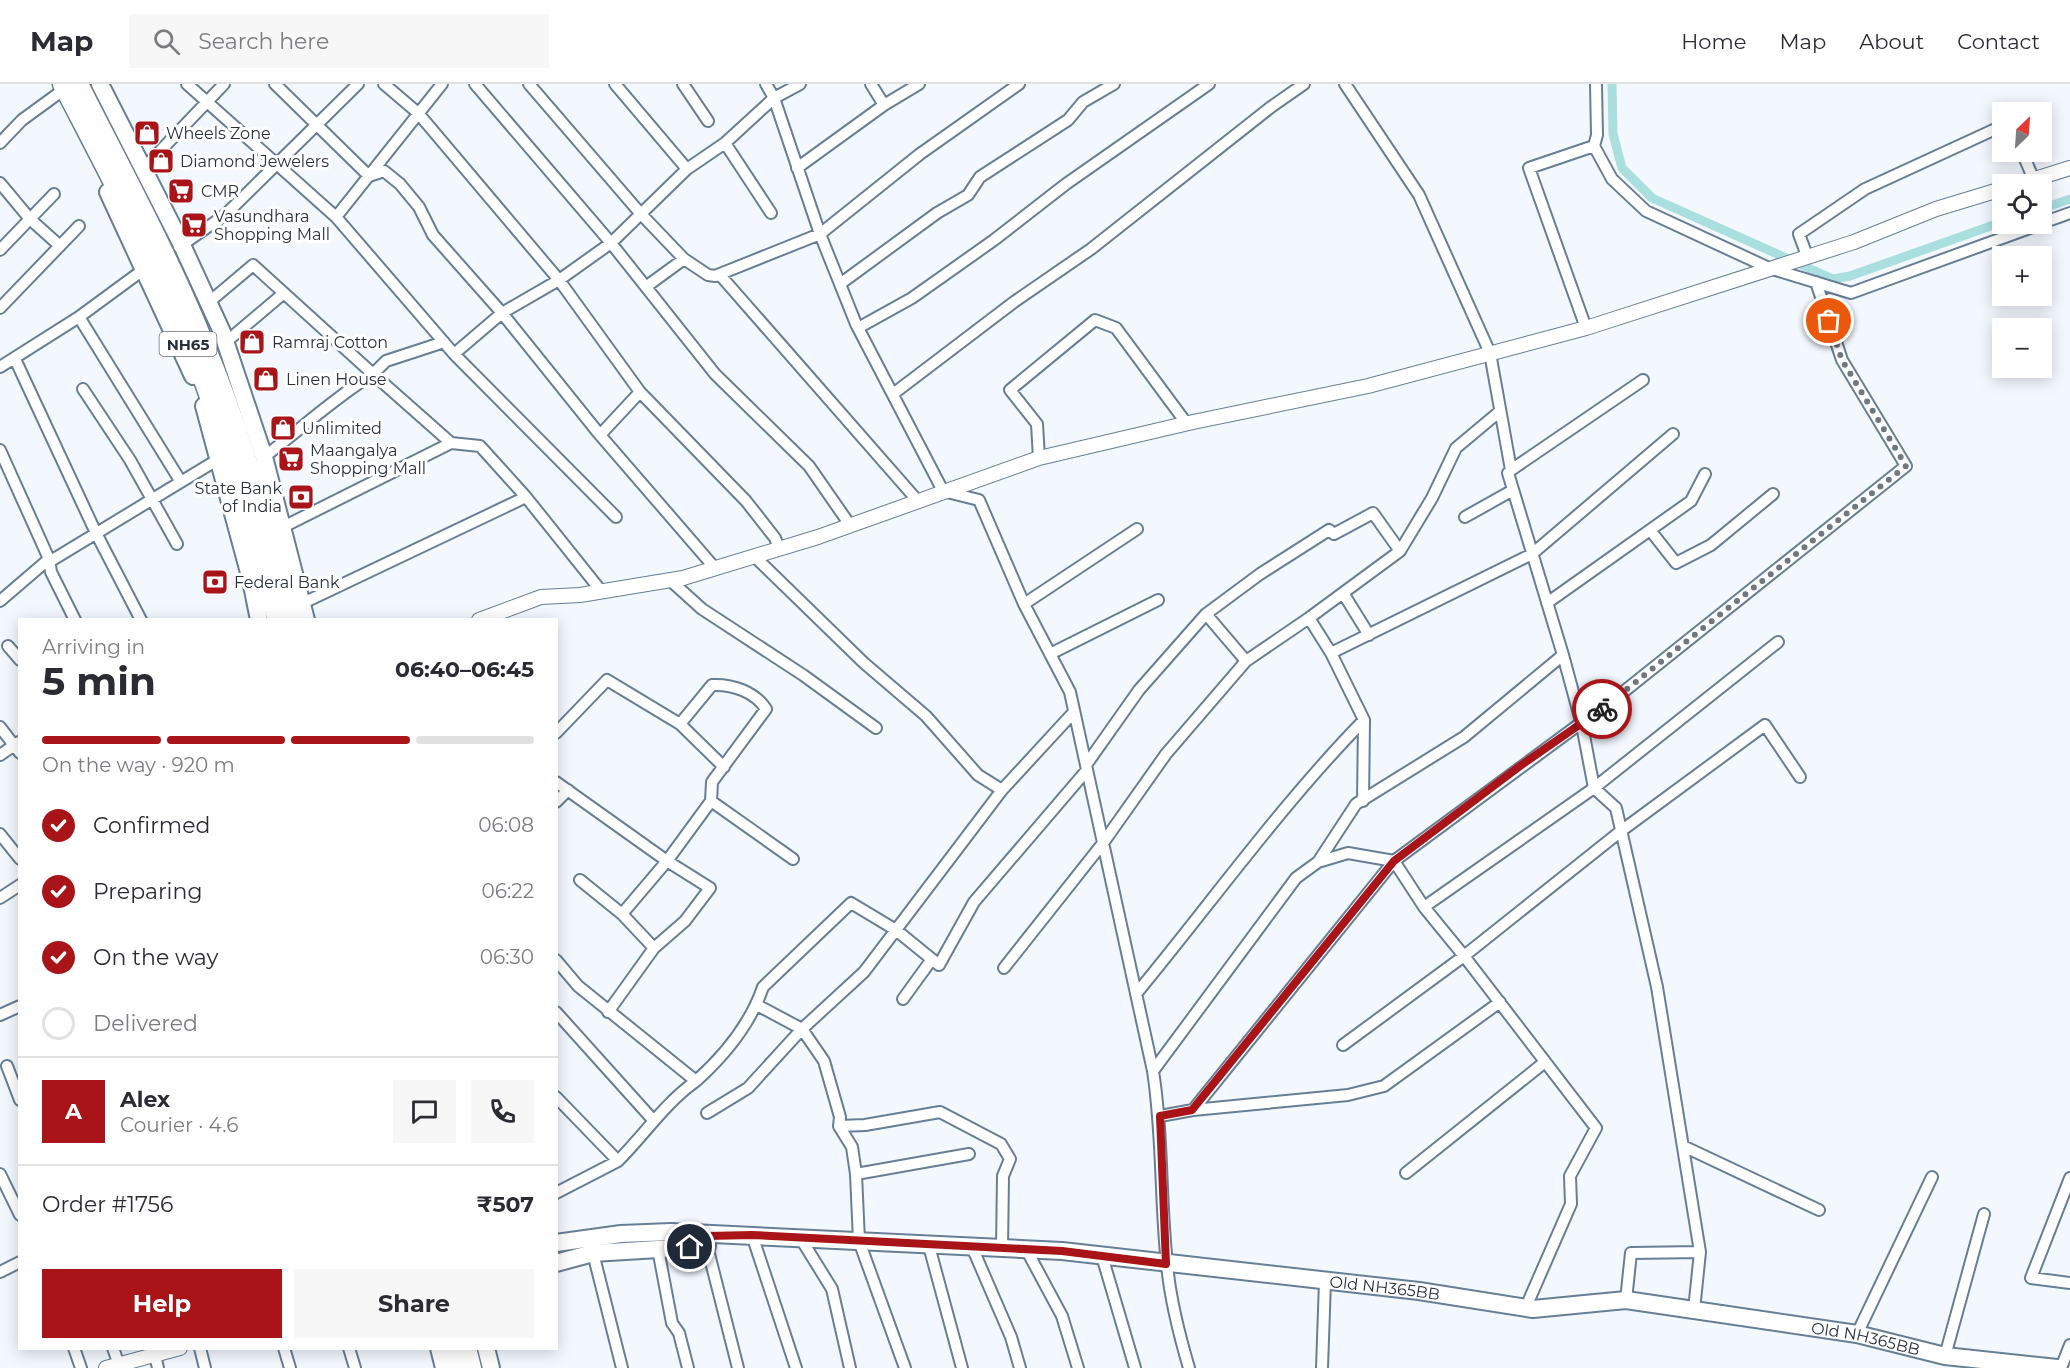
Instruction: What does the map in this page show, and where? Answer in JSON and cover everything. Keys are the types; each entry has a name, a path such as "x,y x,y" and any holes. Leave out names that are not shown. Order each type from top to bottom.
{"highway":[{"name":"NH65","path":"79,84 169,260 205,344 237,427 300,614"},
{"name":"NH65","path":"59,87 162,281 198,368 239,488 276,618"},
{"path":"451,1350 456,1368"},
{"path":"468,1350 472,1368"}],"main road":[{"path":"100,84 144,168 179,247 226,342 264,457 283,527 300,614"},
{"path":"59,87 145,269 207,413 217,460 251,580 259,618"},
{"name":"Old NH365BB","path":"558,1243 621,1234 671,1232 707,1241"},
{"name":"Old NH365BB","path":"558,1262 593,1253 658,1249 752,1235 929,1246 1026,1249 1419,1291 1526,1307 1626,1300 1857,1334 1945,1356 2059,1368"},
{"path":"440,1350 444,1368"},
{"path":"486,1350 491,1368"}],"street":[{"path":"187,84 275,165 336,217 454,354 616,517"},
{"path":"144,168 224,84"},
{"path":"275,84 319,124 369,176"},
{"path":"179,247 225,215 358,84"},
{"path":"384,84 418,114 559,280 640,392 746,501 775,538 779,548"},
{"path":"336,217 442,84"},
{"path":"475,84 647,286 716,374 809,466 850,525"},
{"path":"529,84 640,213 684,259 708,275 720,275 820,234 920,154 1019,84"},
{"path":"615,84 687,169"},
{"path":"683,84 708,121"},
{"path":"766,84 774,98 820,234 858,328 943,491 979,500 1024,604 1070,692 1154,1071 1160,1116 1166,1264 1174,1317 1189,1368"},
{"path":"454,354 502,313 559,280 611,243 687,169 725,143 774,98 800,84"},
{"path":"871,84 884,105"},
{"path":"797,168 884,105 919,84"},
{"path":"840,284 937,213 968,195 980,177 1068,120 1083,102 1114,84"},
{"path":"858,328 912,298 985,247 1066,184 1209,84"},
{"path":"893,394 1014,302 1091,249 1262,114 1304,84"},
{"path":"1345,84 1419,195 1490,353 1511,470"},
{"path":"1596,84 1597,135 1594,146 1612,179 1646,211 1769,268 1851,293 2011,234"},
{"path":"0,144 22,120 59,87"},
{"path":"1807,256 1799,234 1865,189 1992,131"},
{"path":"725,143 771,213"},
{"path":"1586,328 1529,168 1594,146"},
{"path":"2052,174 2070,168"},
{"path":"369,176 384,171 400,184 418,207 433,236 502,313 600,435 714,567"},
{"path":"0,183 30,219 60,246"},
{"path":"484,618 542,597 602,592 671,581 850,525 1039,458 1368,386 1586,328 1854,242 1936,209 1992,192"},
{"path":"0,250 54,194"},
{"path":"2052,219 2070,213"},
{"path":"0,308 79,226"},
{"path":"647,286 684,259"},
{"path":"208,303 253,265 451,443 480,447 526,497 602,592"},
{"path":"0,367 79,317 145,269"},
{"path":"720,275 917,500"},
{"path":"1192,1110 1394,861 1581,724 1906,466 1842,360 1816,282"},
{"path":"226,342 284,293"},
{"path":"79,317 181,482"},
{"path":"1039,458 1037,424 1010,390 1095,320 1116,328 1187,424"},
{"path":"264,457 308,424 336,397 373,374 386,361 444,342"},
{"path":"15,359 96,533 140,618"},
{"path":"1643,380 1508,473 1563,655 1581,724 1594,788 1616,808 1657,987 1700,1252 1694,1310"},
{"path":"82,389 152,499 177,544"},
{"path":"600,435 640,392"},
{"path":"1004,968 1103,843 1166,754 1246,662 1400,551 1432,498 1456,448 1499,412"},
{"path":"1331,653 1532,555 1673,434"},
{"path":"283,527 451,443"},
{"path":"0,450 49,561 51,573 74,618"},
{"path":"0,601 49,561 217,460"},
{"path":"1547,603 1690,501 1705,474"},
{"path":"1465,517 1513,490"},
{"path":"1650,530 1676,563 1711,545 1773,494"},
{"path":"300,614 526,497"},
{"path":"558,1192 618,1161 676,1095 696,1081 724,1055 757,1005 764,987 851,903 896,930 939,965 974,902 1086,768 1140,690 1206,614 1260,574 1329,530 1334,534 1373,513 1400,551"},
{"path":"1024,604 1137,529"},
{"path":"753,555 864,663 926,717 978,775 1002,790"},
{"path":"671,581 702,609 803,675 876,728"},
{"path":"1343,593 1369,635"},
{"path":"1050,654 1158,600"},
{"path":"1206,614 1246,662"},
{"path":"1309,618 1331,653 1364,720 1363,801"},
{"path":"1424,907 1594,788 1778,642"},
{"path":"8,646 18,658"},
{"path":"1318,862 1356,804 1464,737 1563,655"},
{"path":"558,731 607,680 680,724 724,767"},
{"path":"621,914 667,861 711,801 712,782 766,709 760,699 730,686 712,686 680,724"},
{"path":"707,1113 748,1088 802,1029 864,972 1002,790 1073,713"},
{"path":"1136,994 1275,819 1326,758 1364,720"},
{"path":"1343,1045 1464,956 1621,831 1765,725 1800,777"},
{"path":"0,727 18,746 0,756"},
{"path":"558,783 667,861 710,888 685,921 654,948 608,1012"},
{"path":"558,799 568,790"},
{"path":"711,801 794,859"},
{"path":"0,834 18,856"},
{"path":"1337,834 1348,853"},
{"path":"1154,1071 1296,878 1318,862 1348,853 1394,861 1424,907 1596,1128 1570,1176 1571,1204 1526,1307"},
{"path":"580,880 621,914 654,948"},
{"path":"0,898 18,886"},
{"path":"903,999 932,959"},
{"path":"558,962 578,986 608,1012 696,1081"},
{"path":"1160,1116 1192,1110 1348,1095 1384,1086 1500,1002"},
{"path":"757,1005 802,1029 824,1061 840,1117 839,1126 852,1147 856,1174 859,1241 905,1368"},
{"path":"0,1015 18,1007"},
{"path":"558,1014 654,1121"},
{"path":"1406,1173 1545,1062"},
{"path":"7,1066 18,1095"},
{"path":"558,1099 618,1161"},
{"path":"839,1126 865,1125 940,1112 1001,1144 1011,1159 1003,1176 1002,1249"},
{"path":"1683,1146 1819,1210"},
{"path":"856,1174 969,1154"},
{"path":"0,1174 18,1211"},
{"path":"1857,1334 1932,1177"},
{"path":"2070,1178 2031,1278 2070,1283"},
{"path":"1945,1356 1984,1214"},
{"path":"752,1235 795,1368"},
{"path":"801,1239 832,1289 850,1368"},
{"path":"707,1241 738,1368"},
{"path":"929,1246 962,1368"},
{"path":"972,1247 1011,1337 1020,1368"},
{"path":"658,1249 672,1323 679,1333 688,1368"},
{"path":"1026,1249 1062,1316 1078,1368"},
{"path":"1626,1300 1631,1253 1700,1252"},
{"path":"593,1253 622,1368"},
{"path":"1102,1256 1135,1368"},
{"path":"0,1272 18,1263"},
{"path":"1322,1368 1324,1281"},
{"path":"2059,1368 2070,1345"},
{"path":"75,1350 81,1368"},
{"path":"113,1350 112,1366 174,1350"},
{"path":"200,1350 205,1368"},
{"path":"285,1350 290,1368"},
{"path":"350,1350 355,1368"}],"waterway":[{"path":"1612,84 1613,134 1622,168 1652,198 1833,279 1850,276 1992,226"},
{"path":"2052,205 2070,199"}],"way so far":[{"path":"1602,709 1906,466 1842,360 1829,321"}],"place":[{"name":"Wheels Zone","path":"147,133"},
{"name":"Diamond Jewelers","path":"161,161"},
{"name":"CMR","path":"181,191"},
{"name":"Vasundhara Shopping Mall","path":"194,225"},
{"name":"Ramraj Cotton","path":"252,342"},
{"name":"Linen House","path":"266,379"},
{"name":"Unlimited","path":"283,428"},
{"name":"Maangalya Shopping Mall","path":"291,459"},
{"name":"State Bank of India","path":"301,497"},
{"name":"Federal Bank","path":"215,582"}],"route":[{"path":"690,1247 707,1246 707,1236 752,1235 929,1246 1062,1251 1166,1264 1160,1116 1192,1110 1394,861 1520,766 1602,709"}]}
